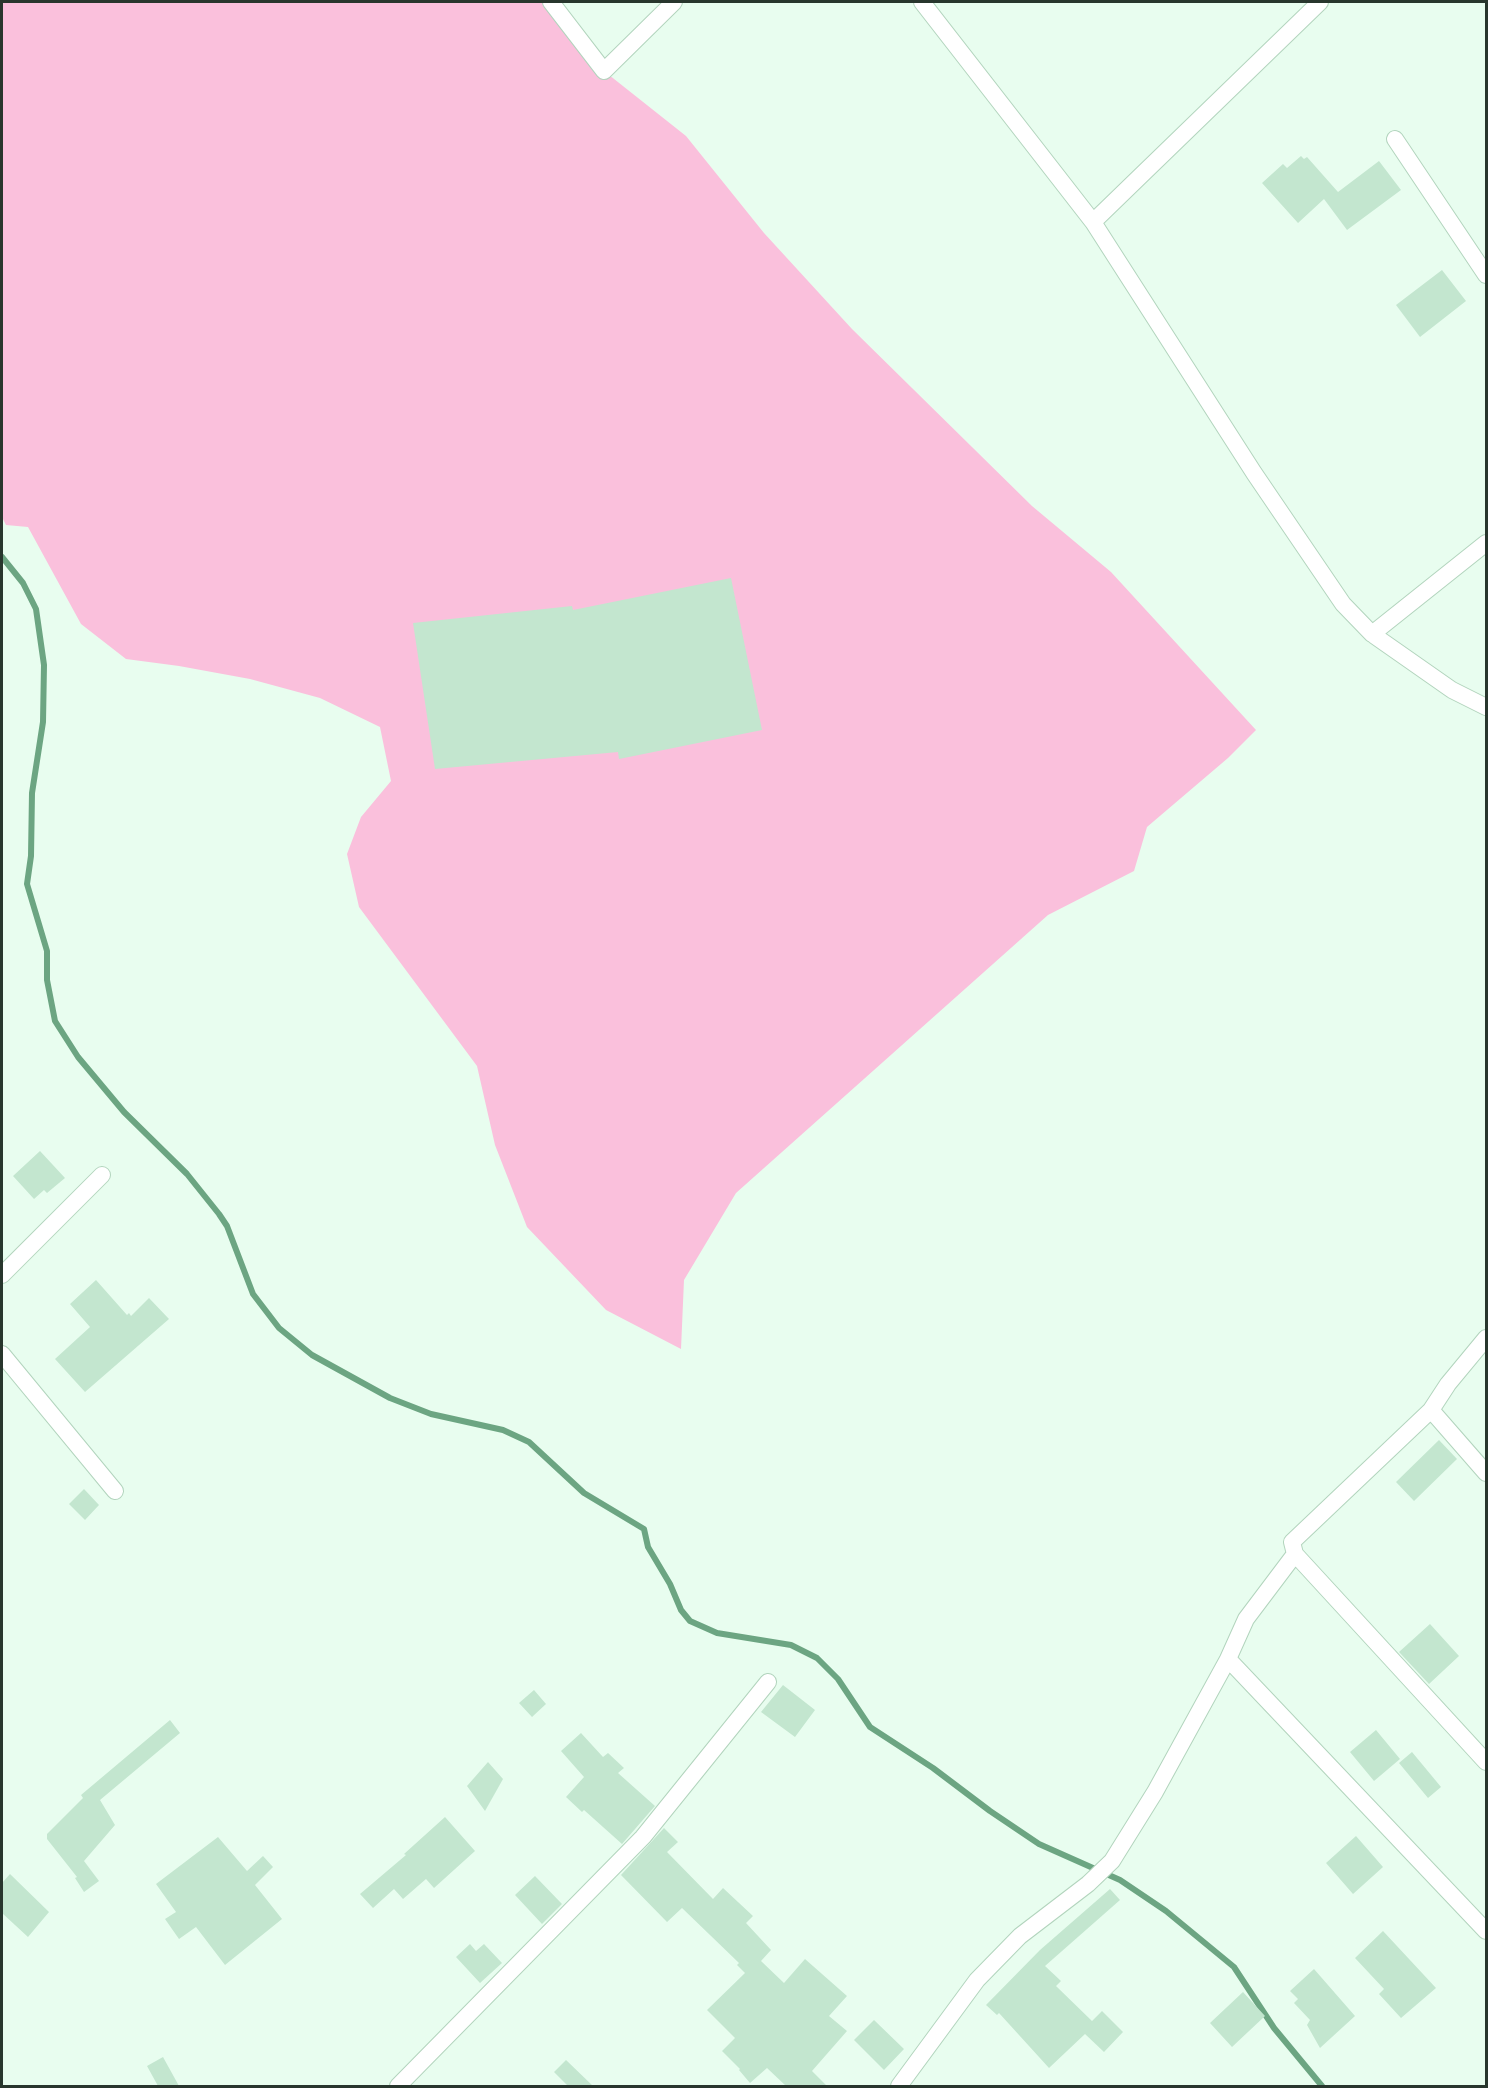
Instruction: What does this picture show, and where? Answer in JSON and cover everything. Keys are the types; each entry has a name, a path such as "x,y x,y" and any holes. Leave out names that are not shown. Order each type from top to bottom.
{"street":[{"path":"550,2 604,71 674,2"},
{"path":"922,2 1093,222 1254,473 1343,604 1372,634 1452,690 1486,706"},
{"path":"1093,222 1320,2"},
{"path":"1395,139 1486,275"},
{"path":"1372,634 1486,543"},
{"path":"2,1275 102,1175"},
{"path":"1486,1338 1448,1384 1431,1410 1292,1542 1294,1554 1486,1762"},
{"path":"2,1354 115,1491"},
{"path":"1431,1410 1486,1473"},
{"path":"898,2086 977,1980 1020,1936 1088,1884 1112,1861 1155,1792 1228,1659 1246,1619 1294,1554"},
{"path":"1228,1659 1486,1931"},
{"path":"398,2086 643,1837 768,1682"}],"shaded area":[{"path":"2,2 551,2 604,71 686,136 764,233 852,329 1032,506 1111,572 1256,730 1228,758 1147,827 1134,871 1048,915 736,1193 684,1280 681,1349 606,1310 527,1227 495,1145 477,1066 359,907 347,854 361,817 391,781 380,727 320,698 250,679 126,659 81,624 28,527 6,525 2,517"}],"building":[{"path":"1301,156 1304,159 1307,157 1338,192 1379,161 1401,190 1347,230 1324,199 1298,223 1262,183 1283,164 1287,168"},
{"path":"1442,270 1466,301 1420,337 1396,305"},
{"path":"731,578 762,730 619,759 618,752 435,769 413,623 572,606 573,610"},
{"path":"40,1151 65,1178 47,1193 44,1190 34,1199 13,1176"},
{"path":"96,1280 127,1315 129,1313 131,1316 149,1298 169,1319 85,1392 55,1359 90,1327 70,1304"},
{"path":"1439,1440 1457,1459 1414,1501 1396,1482"},
{"path":"84,1489 99,1505 85,1520 69,1504"},
{"path":"1430,1624 1459,1656 1429,1684 1399,1652"},
{"path":"783,1685 815,1710 795,1737 761,1712"},
{"path":"534,1690 546,1704 532,1717 519,1703"},
{"path":"170,1720 180,1733 100,1800 115,1825 84,1861 99,1881 84,1892 75,1878 77,1877 47,1839 47,1834 83,1798 81,1795"},
{"path":"1376,1730 1400,1759 1374,1781 1350,1752"},
{"path":"581,1733 603,1757 608,1753 624,1768 618,1773 655,1806 622,1844 566,1797 584,1777 561,1751"},
{"path":"1412,1752 1441,1787 1428,1798 1399,1763"},
{"path":"488,1762 503,1779 485,1811 467,1786"},
{"path":"445,1817 475,1851 434,1888 426,1879 403,1899 394,1889 373,1908 360,1894 406,1855 404,1854"},
{"path":"664,1828 678,1842 667,1852 713,1899 723,1888 753,1916 746,1923 771,1950 761,1961 784,1983 805,1959 847,1996 829,2016 847,2031 812,2071 827,2086 786,2086 767,2068 750,2083 722,2051 735,2038 707,2010 745,1973 737,1965 739,1963 682,1908 667,1922 621,1875"},
{"path":"1356,1836 1383,1867 1353,1894 1326,1863"},
{"path":"218,1837 247,1871 263,1856 273,1867 255,1885 282,1919 225,1965 196,1927 179,1939 165,1919 176,1912 156,1884"},
{"path":"10,1874 49,1912 28,1937 2,1913 2,1883"},
{"path":"535,1876 562,1904 542,1924 515,1895"},
{"path":"1110,1889 1120,1900 1045,1966 1061,1981 1056,1986 1092,2021 1102,2011 1123,2032 1104,2052 1085,2034 1049,2068 999,2013 997,2015 986,2005 1040,1950"},
{"path":"1383,1931 1436,1988 1401,2018 1379,1994 1384,1989 1355,1958"},
{"path":"470,1944 476,1951 484,1944 502,1963 480,1983 456,1957"},
{"path":"1314,1969 1355,2016 1320,2048 1307,2025 1310,2020 1294,2003 1298,1999 1290,1991"},
{"path":"1243,1992 1265,2016 1232,2047 1210,2023"},
{"path":"874,2020 904,2049 884,2070 854,2040"},
{"path":"163,2057 179,2086 158,2086 147,2066"},
{"path":"566,2060 593,2086 568,2086 554,2072"}],"waterway":[{"path":"2,557 23,583 36,609 44,665 43,722 32,793 31,856 27,884 47,951 47,980 55,1021 78,1057 124,1112 187,1174 219,1214 227,1226 253,1294 279,1328 312,1355 390,1398 431,1414 503,1430 529,1442 584,1493 644,1529 648,1547 670,1584 681,1610 690,1621 717,1633 791,1645 817,1658 838,1679 870,1727 933,1768 1039,1844 1120,1880 1166,1911 1234,1967 1274,2028 1322,2086"}]}
